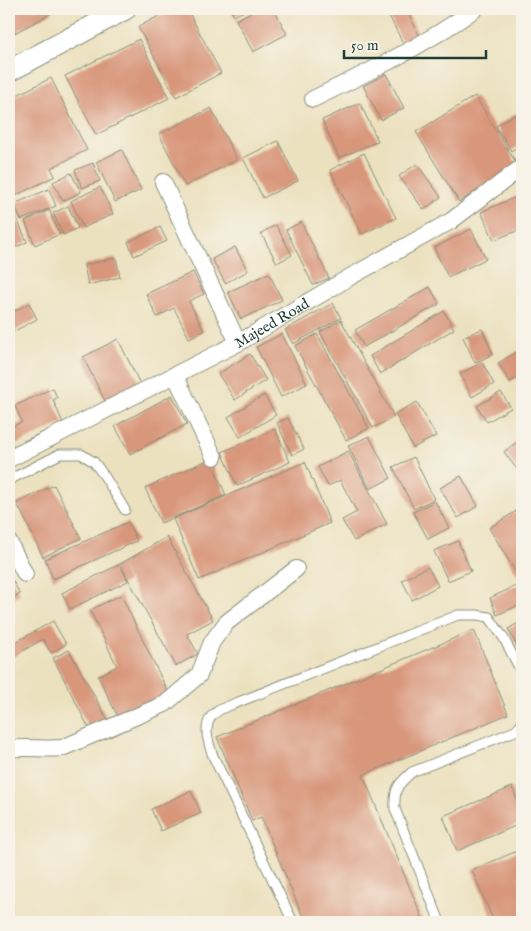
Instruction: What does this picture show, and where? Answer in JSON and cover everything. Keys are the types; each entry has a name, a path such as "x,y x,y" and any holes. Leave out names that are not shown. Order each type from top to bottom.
{"street":[{"path":"9,71 125,9"},
{"path":"314,99 380,67 445,31 475,9"},
{"name":"Majeed Road","path":"9,458 238,343 350,276 451,221 522,167"},
{"path":"164,182 238,343"},
{"path":"175,375 214,457"},
{"path":"9,542 25,574"},
{"path":"9,749 18,747 46,750 62,748 165,704 199,675 212,642 226,623 296,569"}],"lane":[{"path":"9,480 60,454 81,454 94,462 125,510"},
{"path":"293,922 213,756 208,739 208,725 211,717 221,709 458,615 490,617 503,637 522,674"},
{"path":"440,922 396,809 394,793 400,782 412,772 515,731 522,724"}],"building":[{"path":"9,9 50,9 52,13 9,36"},
{"path":"172,9 187,9 221,73 176,97 138,27"},
{"path":"230,9 248,9 234,16"},
{"path":"257,9 274,9 287,34 253,52 236,20"},
{"path":"393,9 406,9 421,39 405,47 387,12"},
{"path":"139,39 169,98 96,135 65,76"},
{"path":"386,74 404,108 381,120 363,86"},
{"path":"51,78 87,150 51,168 55,176 9,199 9,99"},
{"path":"475,96 518,166 459,202 416,132"},
{"path":"360,103 378,141 339,158 322,120"},
{"path":"211,108 237,160 185,186 159,134"},
{"path":"522,110 522,144 511,151 496,126"},
{"path":"278,141 298,181 263,198 243,158"},
{"path":"122,150 141,190 115,202 96,162"},
{"path":"364,153 396,218 362,234 330,170"},
{"path":"93,163 100,181 82,188 75,170"},
{"path":"417,164 441,197 424,210 399,176"},
{"path":"71,173 81,192 63,201 53,182"},
{"path":"100,187 113,214 83,228 71,201"},
{"path":"49,189 56,206 21,220 14,204"},
{"path":"518,196 522,206 522,229 494,240 481,212"},
{"path":"68,206 78,228 63,235 53,213"},
{"path":"13,209 27,242 10,250 9,211"},
{"path":"49,210 60,234 35,245 25,221"},
{"path":"301,222 329,278 313,285 286,230"},
{"path":"276,225 292,255 277,263 261,233"},
{"path":"160,227 167,241 134,256 128,242"},
{"path":"471,229 486,259 448,277 434,248"},
{"path":"235,247 248,271 225,283 212,259"},
{"path":"116,258 120,277 88,285 84,265"},
{"path":"193,272 204,294 189,301 204,331 189,338 174,308 157,317 146,294"},
{"path":"269,273 282,300 241,319 228,292"},
{"path":"430,287 439,304 364,347 355,330"},
{"path":"9,302 15,311 29,303 37,319 9,334"},
{"path":"333,303 341,318 293,344 285,330"},
{"path":"444,311 454,329 380,374 370,356"},
{"path":"341,320 394,417 373,428 320,332"},
{"path":"482,329 493,354 475,363 463,337"},
{"path":"282,334 307,384 281,397 256,347"},
{"path":"317,334 369,428 346,440 295,346"},
{"path":"118,339 140,384 105,401 83,357"},
{"path":"518,351 522,358 522,375 510,382 498,363"},
{"path":"250,354 266,380 235,400 218,374"},
{"path":"482,362 494,384 472,397 460,374"},
{"path":"53,388 57,398 53,400 63,423 13,446 9,437 9,428 22,422 15,406"},
{"path":"501,392 511,408 487,422 477,406"},
{"path":"172,395 187,424 130,454 115,426"},
{"path":"264,395 276,415 240,437 228,417"},
{"path":"417,402 436,436 413,448 395,414"},
{"path":"288,418 304,449 292,455 277,423"},
{"path":"275,429 290,462 237,486 222,452"},
{"path":"369,436 391,478 370,489 348,446"},
{"path":"522,438 522,476 504,452"},
{"path":"348,451 387,524 354,541 342,520 357,512 340,480 328,486 318,467"},
{"path":"414,457 434,499 414,509 393,467"},
{"path":"210,459 226,495 161,523 145,488"},
{"path":"305,462 330,523 199,580 173,519"},
{"path":"461,476 478,506 458,518 440,488"},
{"path":"54,485 81,538 43,557 17,503"},
{"path":"435,501 449,528 428,539 413,512"},
{"path":"518,510 522,517 522,577 520,579 489,528"},
{"path":"128,522 137,541 53,579 45,559"},
{"path":"167,537 213,620 187,634 198,654 176,666 121,566 128,581 70,609 62,593 120,564"},
{"path":"458,541 471,571 448,581 434,551"},
{"path":"428,567 438,586 412,600 402,580"},
{"path":"9,574 20,594 9,600"},
{"path":"520,584 522,604 497,615 490,598"},
{"path":"121,595 169,694 119,719 98,676 117,666 90,610"},
{"path":"53,621 66,644 51,653 43,639 9,659 9,646"},
{"path":"522,621 522,656 508,629"},
{"path":"474,630 508,714 363,775 424,922 305,922 261,817 252,821 217,737"},
{"path":"69,650 109,722 91,732 53,658"},
{"path":"512,787 522,812 522,823 457,851 443,816"},
{"path":"191,791 201,813 161,831 151,809"},
{"path":"522,849 522,922 494,922 472,870"}]}
